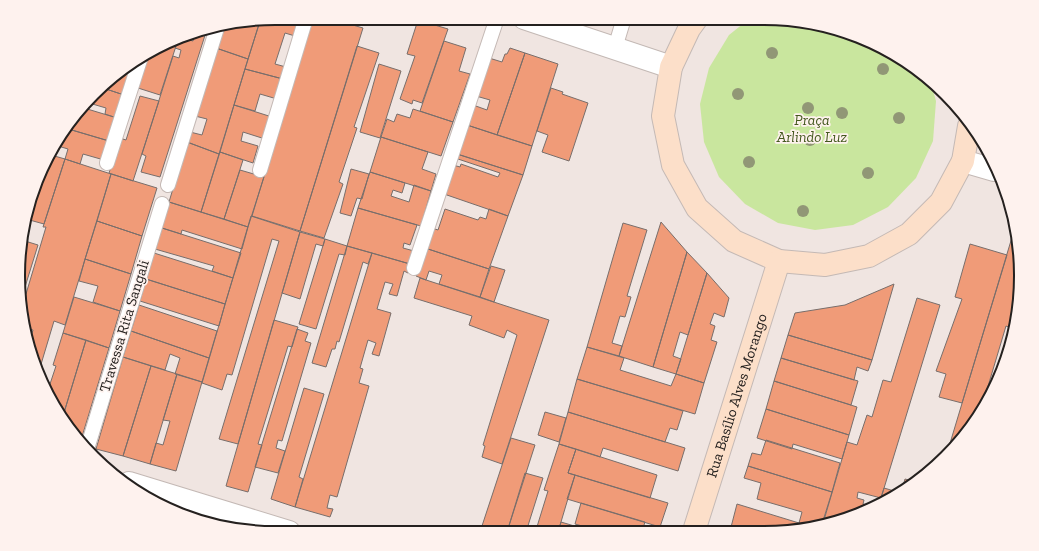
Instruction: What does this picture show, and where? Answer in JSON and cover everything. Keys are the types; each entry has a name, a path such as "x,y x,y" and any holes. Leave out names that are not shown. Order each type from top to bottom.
{"street":[{"path":"545,25 670,67"},
{"path":"691,25 670,67 664,116 673,165 697,208 734,241 780,261 825,265 869,256 909,234 941,202 962,161 968,131"},
{"path":"962,161 990,169"},
{"name":"Rua Basílio Alves Morango","path":"696,526 780,261"},
{"path":"144,488 225,518 256,525"}],"lane":[{"path":"260,170 304,25"},
{"path":"414,268 495,25"},
{"path":"615,48 622,25"},
{"path":"168,185 215,33"},
{"path":"107,163 138,66"},
{"name":"Travessa Rita Sangali","path":"89,443 162,204"}],"green space":[{"name":"Praça Arlindo Luz","path":"742,25 796,27 844,38 874,51 903,67 933,91 936,101 933,141 916,178 888,207 853,225 815,230 778,223 745,204 719,177 704,142 700,104 709,68 729,35"}],"building":[{"path":"298,25 295,36 285,33 275,64 286,67 283,79 245,69 258,26"},
{"path":"310,25 353,25 363,28 300,231 252,216"},
{"path":"416,25 435,25 448,29 422,103 413,100 412,104 400,99 415,56 407,54"},
{"path":"258,26 248,59 216,48 221,32 243,27"},
{"path":"205,36 160,177 141,172 146,156 142,154 173,56 179,58 181,50 175,48 176,46 190,40 193,41 194,38"},
{"path":"444,41 466,48 459,71 470,74 453,122 420,111"},
{"path":"176,46 160,95 138,88 146,61"},
{"path":"357,46 379,53 354,127 357,128 339,182 343,184 324,238 300,231"},
{"path":"216,48 248,59 219,154 187,142 190,132 202,135 207,119 195,116"},
{"path":"510,48 525,53 497,135 467,125 473,105 487,110 490,100 476,96 489,58 502,62 505,54 507,54"},
{"path":"525,53 558,64 532,146 497,135"},
{"path":"379,64 401,71 380,138 360,132"},
{"path":"245,69 283,79 277,99 260,94 255,111 234,105"},
{"path":"132,71 124,95 107,89"},
{"path":"551,88 563,92 562,94 588,103 569,161 542,152 548,135 537,131"},
{"path":"107,89 124,95 117,118 105,114 106,108 92,104"},
{"path":"140,96 159,101 133,181 109,173 120,138 126,140"},
{"path":"234,105 272,117 265,139 243,132 241,141 258,146 253,163 220,152"},
{"path":"88,109 117,118 109,141 72,130"},
{"path":"413,109 453,122 441,156 381,137 387,119 394,122 397,114 410,118"},
{"path":"467,125 532,146 523,175 457,154"},
{"path":"72,130 109,141 104,160 83,154 80,164 65,159 68,149 61,147"},
{"path":"381,137 428,152 422,169 436,174 431,191 370,172"},
{"path":"187,142 219,154 201,212 169,202"},
{"path":"220,152 243,160 224,219 201,212"},
{"path":"457,154 523,175 508,216 444,194 453,165 460,167 461,164 498,177 500,173 455,158"},
{"path":"56,156 65,159 44,224 32,221 38,195"},
{"path":"65,159 111,174 65,325 54,321 41,364 32,333 33,330 31,330 30,324 26,294 46,227 43,227"},
{"path":"351,169 369,174 362,199 357,198 351,216 340,213"},
{"path":"240,170 264,177 248,227 224,219"},
{"path":"370,172 405,183 402,193 393,190 391,196 409,202 414,185 431,191 421,226 358,208"},
{"path":"111,174 157,188 142,236 97,221"},
{"path":"169,202 248,227 242,249 182,230 181,234 162,228"},
{"path":"358,208 417,225 410,245 404,243 403,248 414,251 410,264 347,246"},
{"path":"445,209 478,220 480,217 486,219 489,209 508,216 489,269 425,248 432,228 438,230"},
{"path":"251,216 300,232 238,444 219,439 279,241 272,239 232,375 227,374 222,390 202,383"},
{"path":"97,221 142,236 131,274 85,259"},
{"path":"661,222 687,252 653,367 619,356"},
{"path":"623,223 647,230 627,296 631,297 625,317 620,316 612,343 622,346 619,356 587,347"},
{"path":"162,228 241,253 233,278 212,271 214,266 155,249"},
{"path":"300,232 325,239 323,246 316,244 300,299 282,293"},
{"path":"325,239 347,246 345,255 339,254 316,329 299,324"},
{"path":"1011,240 1014,276 1012,308 1008,327 1006,326 988,386 972,415 952,440 951,440"},
{"path":"27,242 38,245 26,285"},
{"path":"970,244 1007,255 962,403 939,397 946,374 936,371 962,299 955,297"},
{"path":"347,246 372,253 368,264 363,262 339,342 337,341 335,349 332,349 326,367 312,363"},
{"path":"425,248 489,269 480,297 439,284 442,275 429,271 426,280 416,276"},
{"path":"687,252 707,273 688,335 680,332 673,356 681,359 676,374 653,367"},
{"path":"154,253 233,278 225,304 146,279"},
{"path":"372,253 410,264 408,273 404,271 397,296 389,294 393,284 385,282 377,309 391,313 379,356 372,354 376,343 368,340 360,368 363,369 359,383 369,386 337,497 330,495 327,508 333,509 330,517 295,507"},
{"path":"85,259 131,274 120,311 93,302 98,286 79,281"},
{"path":"491,266 505,270 494,302 480,297"},
{"path":"707,273 729,298 724,317 714,313 710,324 715,326 711,340 717,342 704,383 676,374"},
{"path":"420,278 549,320 502,464 482,457 485,446 483,445 517,335 507,330 504,338 469,325 472,316 414,298"},
{"path":"146,279 225,304 219,326 140,301"},
{"path":"894,284 872,360 788,335 795,313 845,305"},
{"path":"74,297 120,311 109,348 63,333"},
{"path":"917,298 940,305 882,496 879,497 858,492 857,498 864,500 863,504 865,504 844,513 825,518 847,442 857,445 867,415 872,417 883,380 891,382"},
{"path":"139,305 217,331 209,358 131,331"},
{"path":"274,320 298,327 292,347 288,346 258,444 262,445 248,492 226,486"},
{"path":"297,329 308,333 305,341 311,343 282,441 278,440 276,448 285,451 278,473 255,467"},
{"path":"131,331 209,358 202,382 175,374 180,358 170,354 165,370 123,357"},
{"path":"63,333 86,340 65,411 50,384 56,366 53,365"},
{"path":"788,335 872,360 868,371 857,367 854,380 781,358"},
{"path":"86,340 109,348 82,435 65,411"},
{"path":"587,347 624,358 620,370 671,386 676,374 704,383 695,414 577,379"},
{"path":"123,357 151,366 123,456 96,449"},
{"path":"781,358 858,381 851,405 774,381"},
{"path":"151,366 177,374 150,464 123,456"},
{"path":"177,374 202,382 176,471 150,464 156,443 163,445 170,421 163,420"},
{"path":"577,379 683,411 677,430 670,428 665,442 568,412"},
{"path":"774,381 857,407 849,435 766,409"},
{"path":"304,388 324,394 299,477 303,479 295,507 271,499"},
{"path":"766,409 849,435 842,459 793,444 792,449 757,438"},
{"path":"545,412 566,418 559,442 538,435"},
{"path":"568,412 685,448 678,471 603,448 600,457 559,444"},
{"path":"511,438 535,445 509,526 482,526"},
{"path":"766,440 840,463 832,492 748,466 752,453 761,455"},
{"path":"559,444 576,449 568,473 575,475 560,526 537,526 548,491 544,490"},
{"path":"576,449 657,475 650,498 568,473"},
{"path":"748,466 832,492 824,518 799,523 802,512 757,499 761,483 744,478"},
{"path":"525,473 543,478 528,526 509,526"},
{"path":"575,475 668,503 660,526 657,526 567,499"},
{"path":"884,488 892,490 889,492 882,496"},
{"path":"581,503 645,522 644,526 582,526 575,524"},
{"path":"737,504 799,523 764,526 731,526"},
{"path":"561,522 574,526 560,526"}]}
